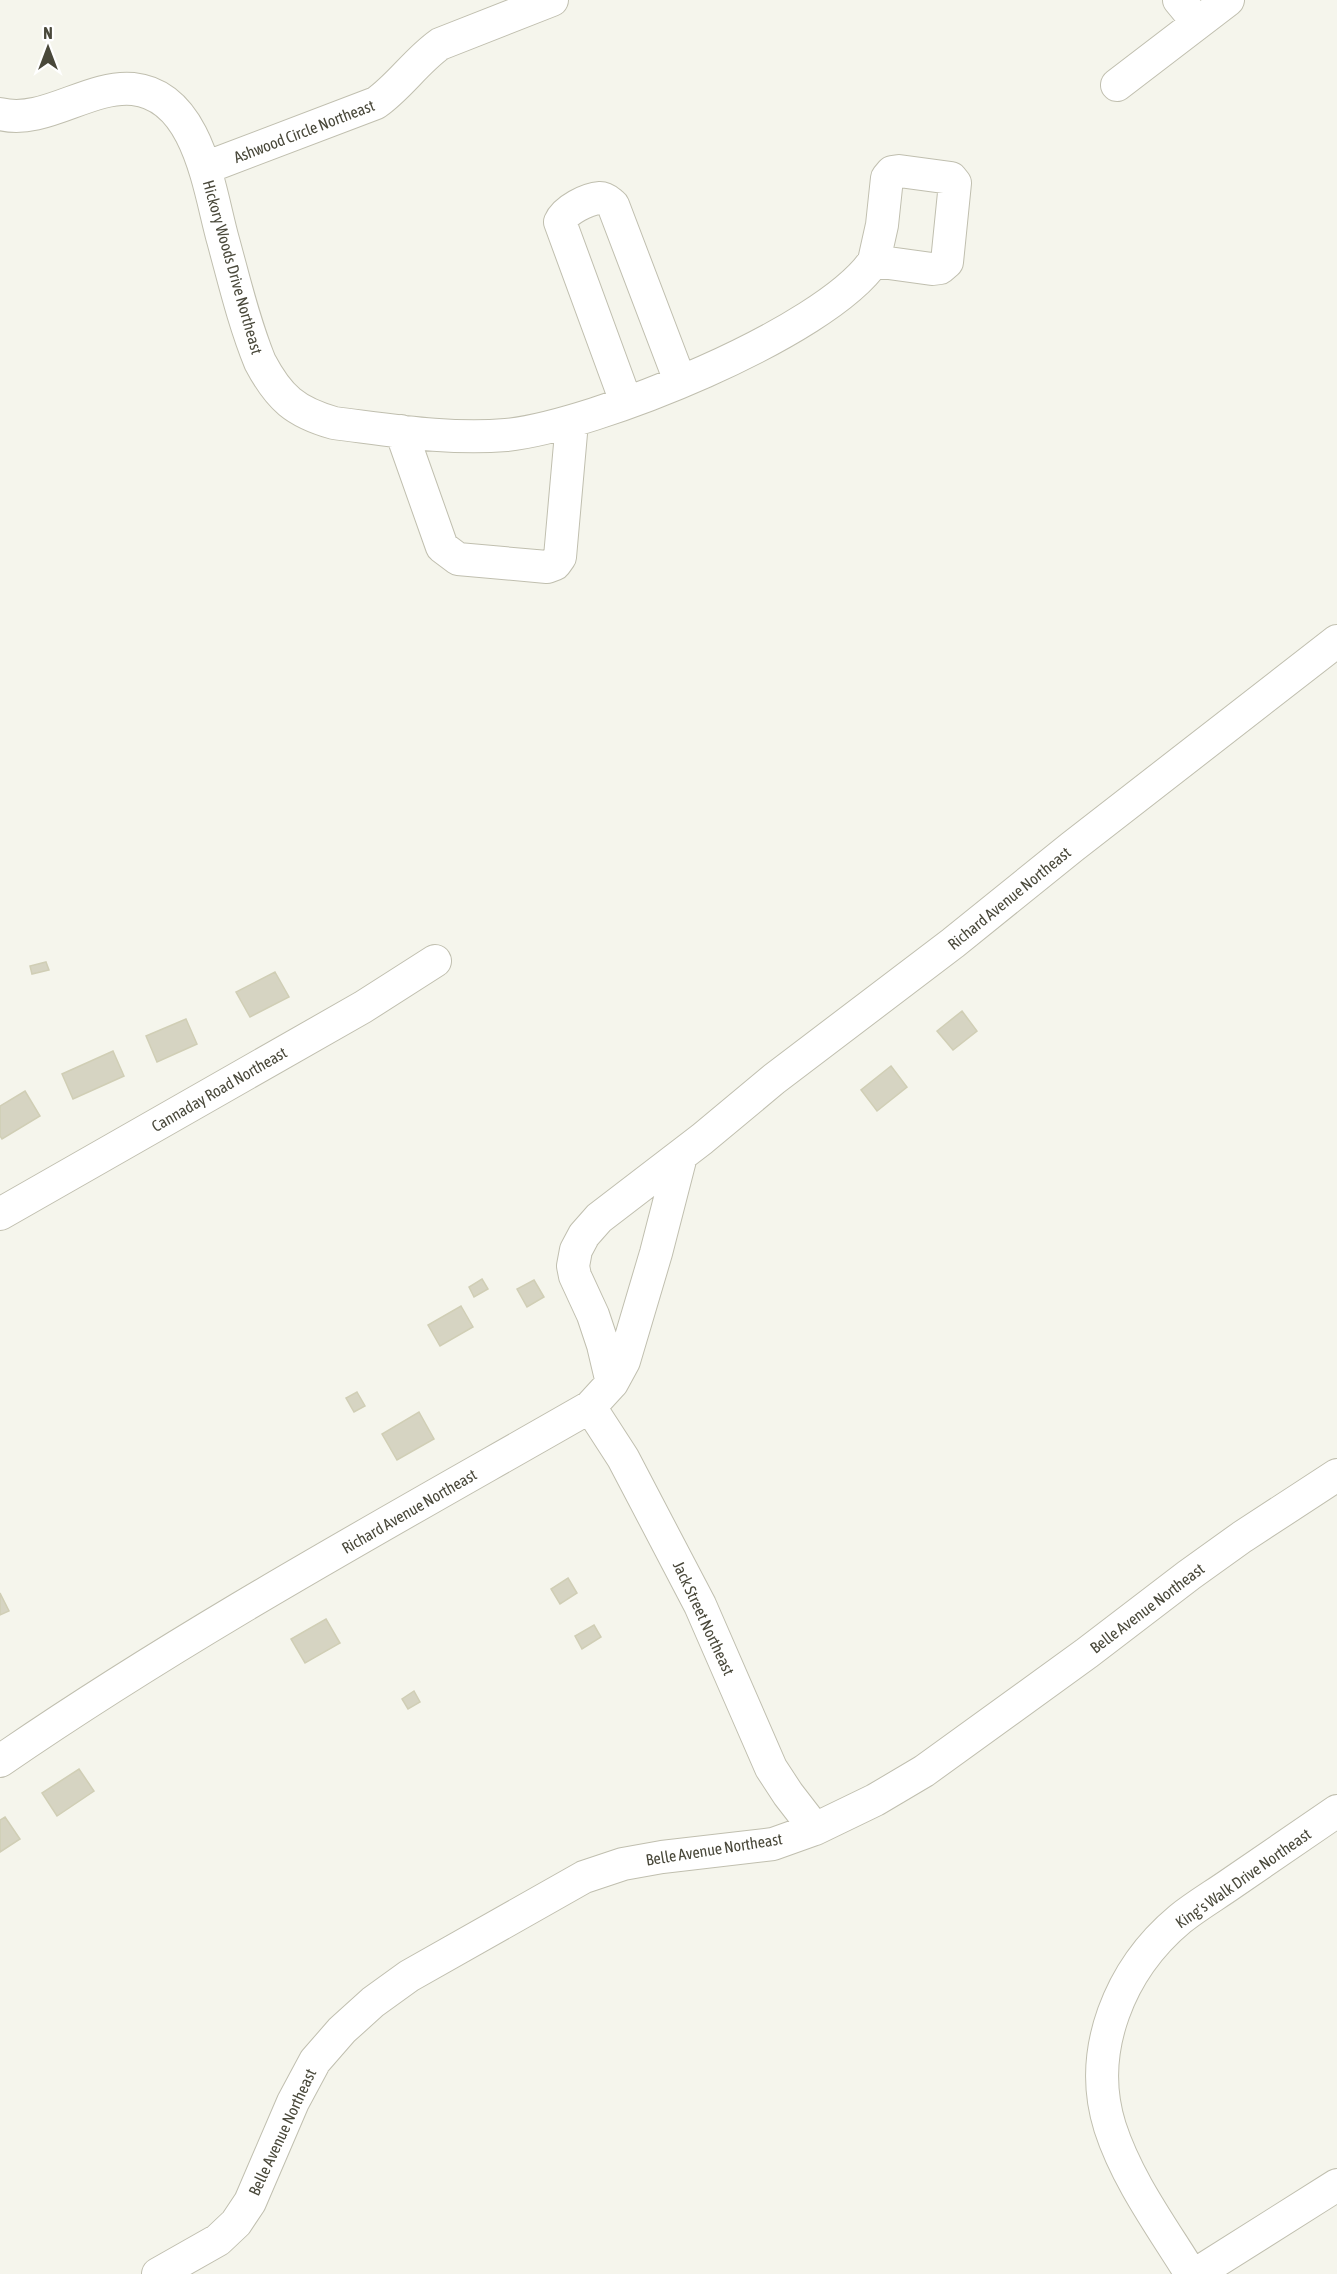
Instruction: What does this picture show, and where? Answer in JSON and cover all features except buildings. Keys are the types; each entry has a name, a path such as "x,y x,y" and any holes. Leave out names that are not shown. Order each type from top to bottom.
{"street":[{"path":"1117,85 1189,12 1228,0"},
{"name":"Ashwood Circle Northeast","path":"205,168 376,103 393,92 426,54 440,44 535,3"},
{"name":"Hickory Woods Drive Northeast","path":"0,114 14,116 42,111 117,89 135,89 152,94 168,104 180,117 195,143 205,168 222,239 255,351 272,381 293,406 334,423 464,436 506,435 572,422 680,381 756,348 805,320 858,281 874,261"},
{"path":"626,402 560,222 563,214 569,210 600,198 607,200 613,206 680,381"},
{"path":"401,431 442,547 447,553 458,559 547,567 555,564 560,557 572,422"},
{"name":"Richard Avenue Northeast","path":"612,1383 593,1315 575,1276 573,1266 576,1250 584,1235 599,1218 681,1156 774,1079 953,944 1072,847 1337,641"},
{"name":"Cannaday Road Northeast","path":"0,1214 363,1007 435,961"},
{"name":"Richard Avenue Northeast","path":"0,1761 132,1674 301,1573 590,1407 612,1383 624,1361 656,1253 681,1156"},
{"name":"Jack Street Northeast","path":"590,1407 623,1458 700,1605 771,1768 814,1829"},
{"name":"Belle Avenue Northeast","path":"158,2274 218,2240 236,2223 250,2202 293,2102 315,2061 342,2030 373,2002 409,1976 584,1877 622,1864 662,1857 773,1844 814,1829 875,1800 924,1771 1242,1537 1337,1475"},
{"name":"King's Walk Drive Northeast","path":"1191,2274 1125,2165 1110,2126 1103,2086 1103,2051 1112,2013 1128,1980 1148,1953 1179,1920 1337,1811"},
{"path":"1196,2274 1337,2185"}]}
